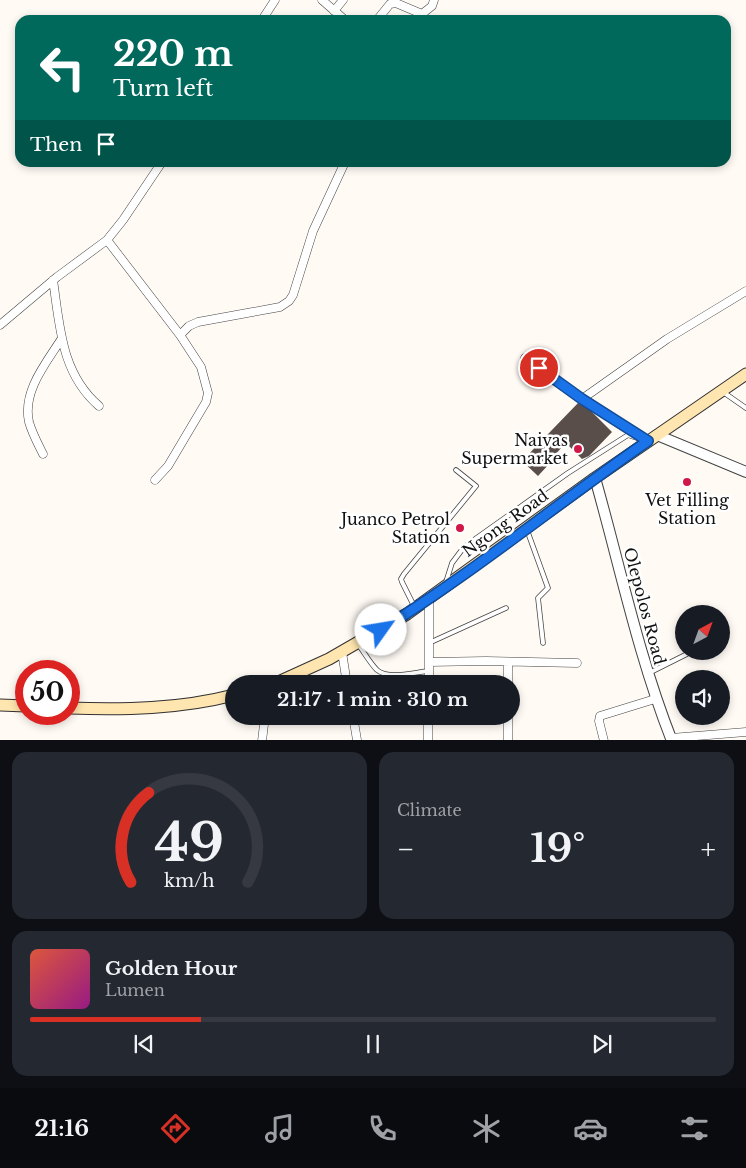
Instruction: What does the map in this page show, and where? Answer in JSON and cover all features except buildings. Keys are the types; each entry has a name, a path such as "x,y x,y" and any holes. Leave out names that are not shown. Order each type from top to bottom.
{"main road":[{"name":"Ngong Road","path":"293,675 342,652 415,608 595,478 746,374"},
{"path":"80,708 121,710 154,708 225,696"},
{"path":"0,705 15,706"}],"street":[{"path":"266,15 276,0"},
{"path":"322,0 339,15"},
{"path":"334,11 343,0"},
{"path":"381,15 390,4 396,3 422,14 432,6 434,0"},
{"path":"0,324 53,280 107,240 123,220 159,167"},
{"path":"180,334 189,326 198,322 280,307 289,301 296,288 313,231 343,167"},
{"path":"107,240 180,334 201,367 208,393 200,414 168,466 155,480"},
{"path":"53,280 65,356 76,381 99,406"},
{"path":"582,399 667,339 746,291"},
{"path":"43,454 29,422 27,404 40,372 62,338"},
{"path":"525,358 582,399 652,438 746,472"},
{"name":"Olepolos Road","path":"595,478 647,674 671,739"},
{"path":"429,598 429,675"},
{"path":"342,652 346,675"},
{"path":"429,667 486,661 577,663"},
{"path":"508,662 508,675"},
{"path":"604,740 599,721 600,716 655,699"},
{"path":"262,740 264,725"},
{"path":"354,725 357,740"},
{"path":"428,725 428,740"},
{"path":"508,725 508,740"},
{"path":"671,739 746,732"}],"lane":[{"path":"721,391 746,408"},
{"path":"445,586 452,563 464,547 568,473 628,436 652,438"},
{"path":"415,608 401,579 476,486 456,470"},
{"path":"527,528 548,588 538,598 543,643"},
{"path":"429,643 506,608"},
{"path":"358,643 375,669 383,674 394,675 429,667"},
{"path":"647,674 675,660"}],"place":[{"name":"Naivas Supermarket","path":"578,449"},
{"name":"Vet Filling Station","path":"687,482"},
{"name":"Juanco Petrol Station","path":"460,528"}],"route":[{"path":"381,630 407,614 648,441 582,399 539,368"}]}
